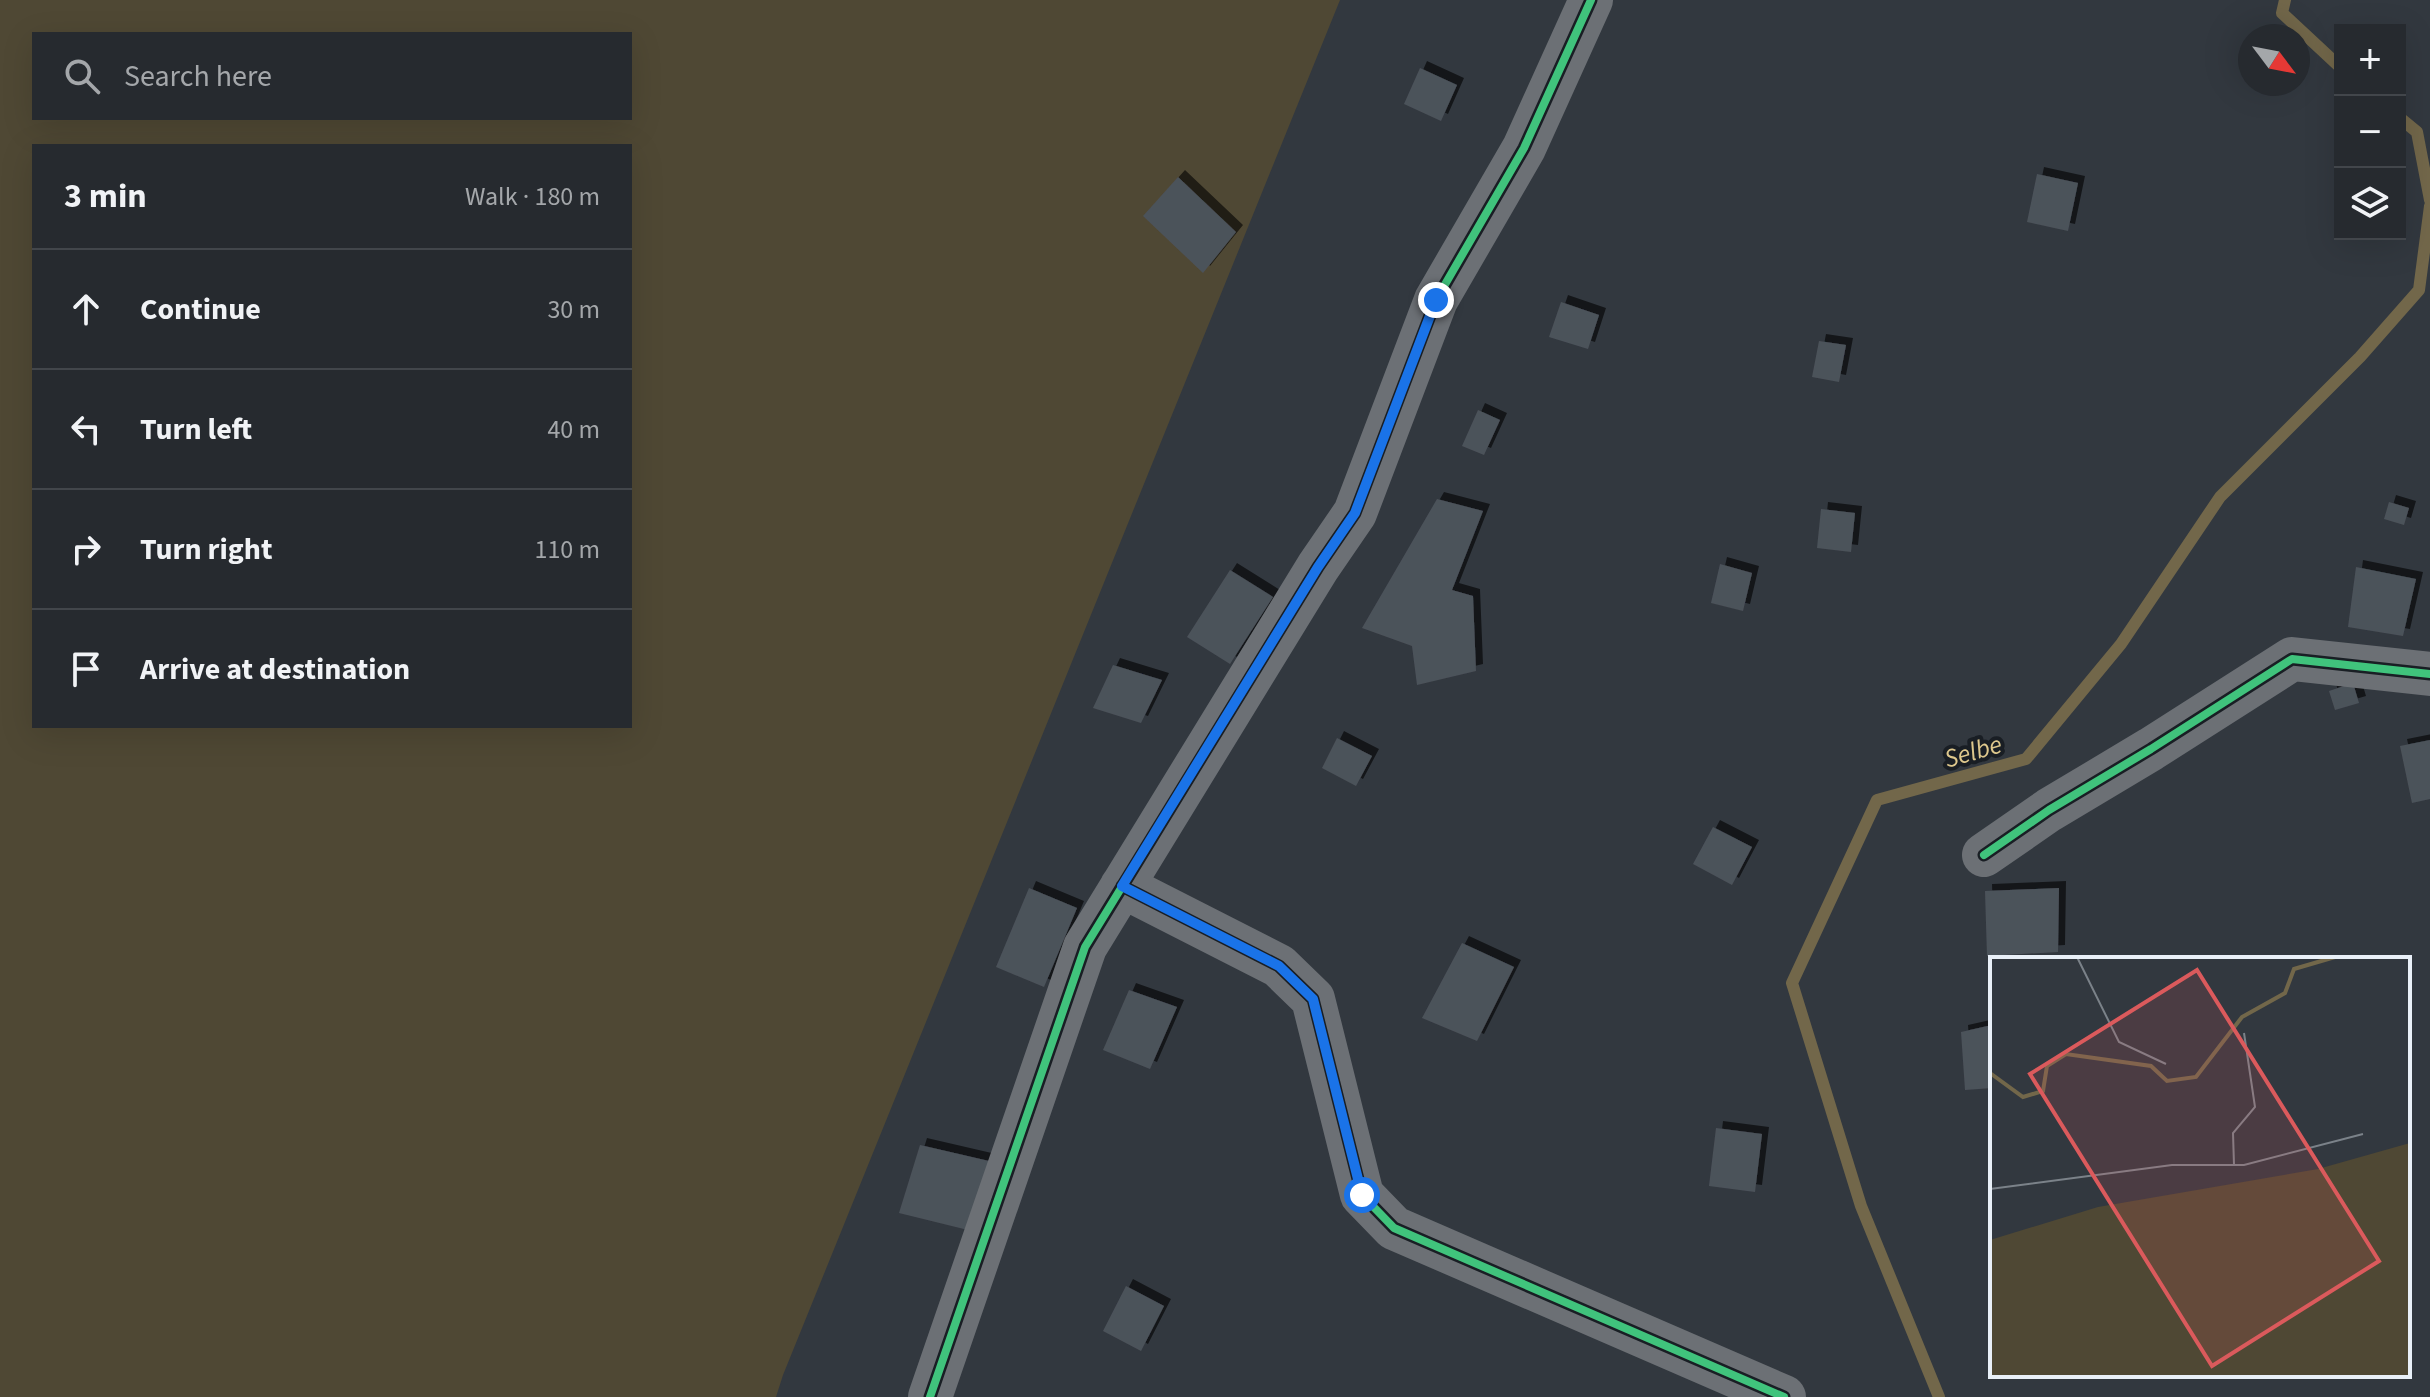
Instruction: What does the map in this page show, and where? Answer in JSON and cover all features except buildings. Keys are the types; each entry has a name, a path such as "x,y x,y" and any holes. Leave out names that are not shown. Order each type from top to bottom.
{"street":[{"path":"930,1397 1085,947 1318,567 1355,513 1436,300 1524,148 1591,0"},
{"path":"1984,855 2049,810 2292,659 2430,674"},
{"path":"1122,886 1279,966 1313,999 1362,1195 1394,1228 1784,1397"}],"shaded area":[{"path":"0,0 1340,0 776,1397 0,1397"}],"waterway":[{"name":"Selbe","path":"2285,0 2282,13 2334,61"},
{"name":"Selbe","path":"2406,123 2417,132 2430,200"},
{"name":"Selbe","path":"1939,1397 1861,1206 1792,983 1877,800 2026,759 2121,644 2220,497 2360,357 2419,290 2430,206"}],"cycle path":[{"path":"930,1397 1085,947 1318,567 1355,513 1436,300 1524,148 1591,0"},
{"path":"1984,855 2049,810 2292,659 2430,674"},
{"path":"1122,886 1279,966 1313,999 1362,1195 1394,1228 1784,1397"}],"route":[{"path":"1362,1195 1313,999 1279,966 1122,886 1318,567 1355,513 1436,300"}]}
